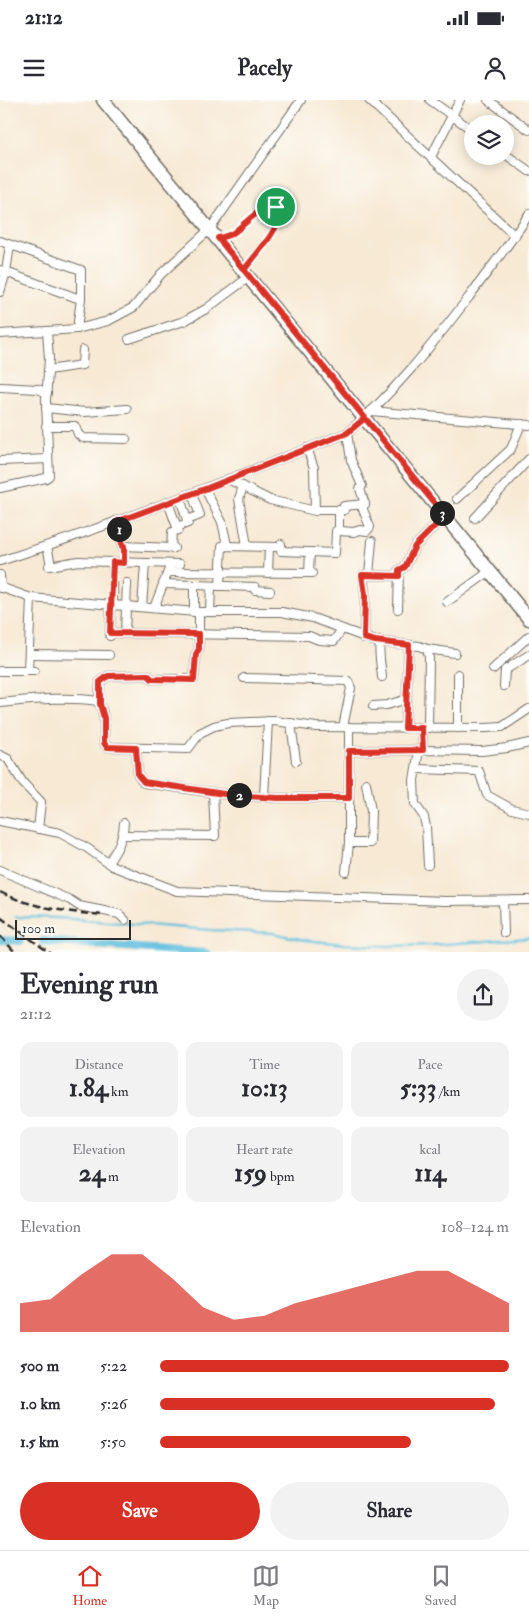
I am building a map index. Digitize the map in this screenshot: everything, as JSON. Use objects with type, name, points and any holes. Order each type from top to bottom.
[{"type":"main road","points":[[103,100],[246,273],[368,414],[445,516],[529,619]]},
{"type":"street","points":[[0,334],[77,329],[108,321],[134,307],[161,274],[214,234],[301,100]]},
{"type":"street","points":[[369,100],[515,236]]},
{"type":"street","points":[[430,100],[464,124]]},
{"type":"street","points":[[431,157],[460,100]]},
{"type":"street","points":[[488,100],[529,130]]},
{"type":"street","points":[[514,160],[529,171]]},
{"type":"street","points":[[0,561],[192,494],[347,433],[368,414],[424,355],[515,236],[529,214]]},
{"type":"street","points":[[0,242],[81,270],[77,329]]},
{"type":"street","points":[[0,292],[10,245]]},
{"type":"street","points":[[3,271],[80,299]]},
{"type":"street","points":[[129,339],[184,321],[206,309],[246,273]]},
{"type":"street","points":[[0,488],[49,476],[46,426],[49,359],[47,331]]},
{"type":"street","points":[[48,370],[82,365],[83,350]]},
{"type":"street","points":[[0,387],[38,389],[47,393]]},
{"type":"street","points":[[46,408],[86,412],[127,409]]},
{"type":"street","points":[[368,414],[526,425],[510,449],[457,499]]},
{"type":"street","points":[[46,426],[75,426],[78,434],[83,438],[126,439]]},
{"type":"street","points":[[339,531],[367,531],[370,527],[362,507],[365,504],[360,489],[362,486],[351,460],[347,433]]},
{"type":"street","points":[[307,448],[314,468],[314,510]]},
{"type":"street","points":[[0,461],[48,459]]},
{"type":"street","points":[[476,518],[528,465]]},
{"type":"street","points":[[228,480],[270,500],[314,510],[344,510],[344,506],[365,504]]},
{"type":"street","points":[[243,486],[240,499],[247,546]]},
{"type":"street","points":[[205,489],[222,522],[227,545]]},
{"type":"street","points":[[187,520],[200,515],[192,494]]},
{"type":"street","points":[[177,527],[188,523],[180,498]]},
{"type":"street","points":[[154,608],[168,567],[172,532],[178,530],[168,502]]},
{"type":"street","points":[[220,586],[222,546],[281,546],[281,551],[336,553],[336,531],[339,531],[339,510]]},
{"type":"street","points":[[398,609],[399,570],[405,567],[415,546],[445,516]]},
{"type":"street","points":[[116,522],[121,534],[122,546],[124,546],[124,563]]},
{"type":"street","points":[[369,575],[372,541]]},
{"type":"street","points":[[47,546],[50,566],[78,561],[113,562],[221,572],[268,574],[311,573],[310,552]]},
{"type":"street","points":[[124,546],[170,548]]},
{"type":"street","points":[[268,574],[269,546]]},
{"type":"street","points":[[113,562],[110,634],[309,636],[319,640],[334,641],[342,629]]},
{"type":"street","points":[[142,607],[145,564]]},
{"type":"street","points":[[168,567],[180,564]]},
{"type":"street","points":[[447,602],[490,571]]},
{"type":"street","points":[[238,586],[239,572]]},
{"type":"street","points":[[0,575],[1,587],[32,598],[196,612],[282,612],[313,618],[364,638],[380,642],[454,653]]},
{"type":"street","points":[[364,638],[365,594],[362,575],[399,576]]},
{"type":"street","points":[[126,633],[127,583]]},
{"type":"street","points":[[163,584],[255,587],[255,590],[270,591]]},
{"type":"street","points":[[194,586],[199,634],[199,649],[196,654],[194,680],[152,679],[148,675],[108,676],[100,682],[100,704],[104,718],[104,743],[107,747],[188,749],[200,734],[214,726],[228,722],[405,728],[502,727],[529,710]]},
{"type":"street","points":[[210,612],[211,586]]},
{"type":"street","points":[[0,671],[31,671],[32,598]]},
{"type":"street","points":[[493,669],[529,636]]},
{"type":"street","points":[[380,642],[378,651],[381,657],[382,676]]},
{"type":"street","points":[[405,728],[409,645]]},
{"type":"street","points":[[427,649],[430,666],[425,728],[414,780],[415,804],[424,817],[426,827],[428,865]]},
{"type":"street","points":[[30,654],[110,655]]},
{"type":"street","points":[[504,686],[505,670],[529,655]]},
{"type":"street","points":[[458,674],[458,728]]},
{"type":"street","points":[[244,678],[348,680],[351,688],[346,726],[349,751],[346,872]]},
{"type":"street","points":[[0,703],[28,700],[83,699],[98,701],[100,704]]},
{"type":"street","points":[[373,706],[388,705],[407,699]]},
{"type":"street","points":[[264,797],[268,722]]},
{"type":"street","points":[[291,723],[296,760]]},
{"type":"street","points":[[349,751],[482,751],[529,743]]},
{"type":"street","points":[[136,748],[138,775],[144,782],[264,797],[349,798]]},
{"type":"street","points":[[0,755],[8,759],[23,782],[41,802],[38,829]]},
{"type":"street","points":[[416,769],[478,771],[487,795],[512,809],[529,813]]},
{"type":"street","points":[[348,843],[370,843],[371,811],[366,783]]},
{"type":"street","points":[[123,836],[215,836],[213,792]]},
{"type":"street","points":[[0,821],[60,833],[87,848],[108,863],[177,891],[370,899],[529,900]]},
{"type":"street","points":[[108,863],[117,850],[123,836],[124,823]]},
{"type":"street","points":[[0,870],[70,900],[78,906],[119,914],[125,920]]},
{"type":"street","points":[[503,901],[504,934]]},
{"type":"lane","points":[[214,234],[230,235],[263,209],[271,206],[281,210],[276,228],[246,273]]},
{"type":"waterway","points":[[16,917],[59,918],[273,933],[305,940],[386,946],[432,945],[529,938]]},
{"type":"waterway","points":[[0,940],[20,941]]},
{"type":"waterway","points":[[43,941],[192,952]]},
{"type":"railway","points":[[0,892],[37,906],[103,915]]},
{"type":"railway","points":[[0,917],[49,952]]},
{"type":"railway","points":[[0,936],[15,952]]},
{"type":"route","points":[[276,207],[271,206],[263,209],[230,235],[218,238],[249,277],[365,418],[347,433],[116,522],[121,534],[122,546],[124,546],[124,563],[113,562],[110,633],[199,634],[199,649],[196,654],[194,680],[152,679],[148,675],[108,676],[100,682],[100,704],[104,718],[104,743],[107,747],[136,748],[138,775],[144,782],[231,795],[277,798],[349,798],[349,751],[423,750],[422,728],[405,728],[409,645],[364,638],[365,594],[362,575],[399,576],[399,570],[405,567],[415,546],[445,516],[365,418],[244,270],[276,228],[281,210],[276,207]]}]
